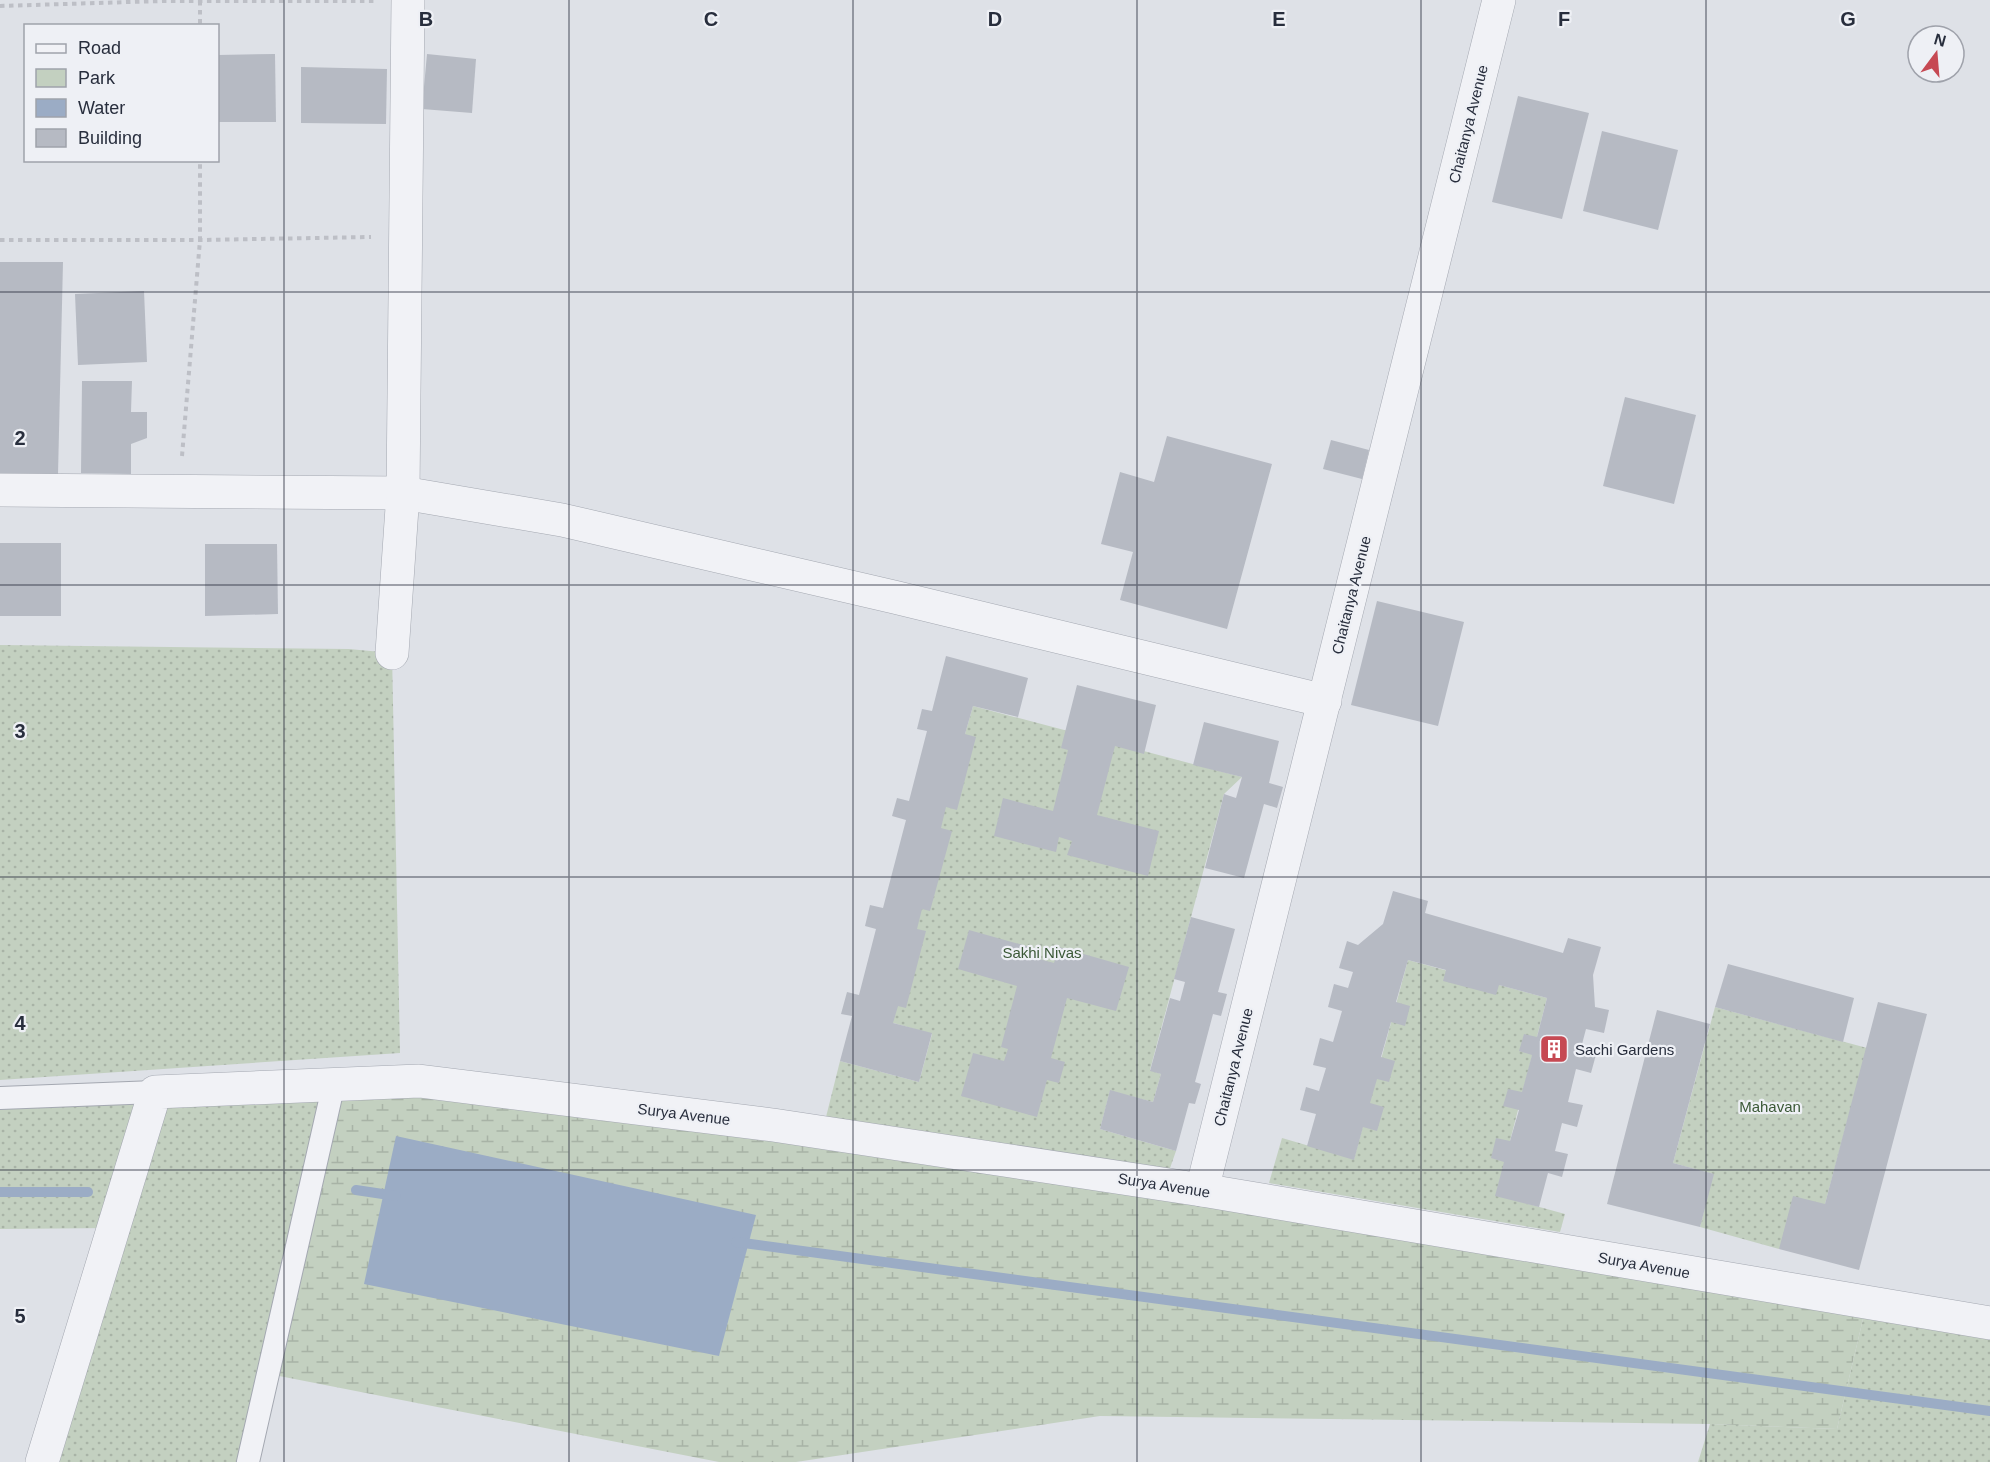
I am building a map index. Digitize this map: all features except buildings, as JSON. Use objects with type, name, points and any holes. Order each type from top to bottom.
[{"type":"street","points":[[392,653],[403,493],[408,0]]},
{"type":"street","name":"Chaitanya Avenue","points":[[1202,1190],[1499,0]]},
{"type":"street","points":[[0,490],[403,493],[573,522],[1325,701]]},
{"type":"street","name":"Surya Avenue","points":[[155,1092],[419,1080],[773,1125],[1202,1190],[1990,1323]]},
{"type":"street","points":[[42,1462],[155,1092]]},
{"type":"lane","points":[[248,1462],[334,1083]]},
{"type":"lane","points":[[0,1098],[155,1092]]},
{"type":"path","points":[[0,6],[162,1],[408,0]]},
{"type":"path","points":[[200,1],[200,24]]},
{"type":"path","points":[[179,492],[200,240],[200,162]]},
{"type":"path","points":[[0,240],[200,240],[406,236]]},
{"type":"green space","points":[[0,645],[349,649],[392,653],[400,1053],[0,1080]]},
{"type":"green space","name":"Sakhi Nivas","points":[[973,706],[1242,777],[1224,794],[1150,1070],[1161,1074],[1153,1102],[1110,1091],[1100,1129],[1176,1151],[1169,1171],[826,1117],[840,1061],[919,1082],[932,1034],[883,1020]]},
{"type":"green space","points":[[1408,960],[1547,998],[1496,1195],[1565,1214],[1560,1232],[1269,1183],[1282,1138],[1354,1159]]},
{"type":"green space","name":"Mahavan","points":[[1715,1007],[1867,1048],[1825,1204],[1779,1249],[1700,1227],[1713,1174],[1673,1163]]},
{"type":"green space","points":[[419,1081],[1867,1302],[1837,1429],[1710,1424],[1100,1416],[796,1462],[719,1462],[269,1374],[335,1083]]},
{"type":"green space","points":[[334,1083],[248,1462],[42,1462],[114,1228],[0,1229],[0,1096]]},
{"type":"green space","points":[[1867,1302],[1990,1322],[1990,1462],[1698,1462],[1710,1424],[1837,1429]]},
{"type":"water","points":[[396,1136],[756,1215],[719,1356],[364,1284]]},
{"type":"waterway","points":[[356,1190],[396,1196]]},
{"type":"waterway","points":[[0,1192],[88,1192]]},
{"type":"waterway","points":[[736,1242],[1990,1411]]},
{"type":"place","name":"Sachi Gardens","points":[[1554,1049]]}]
